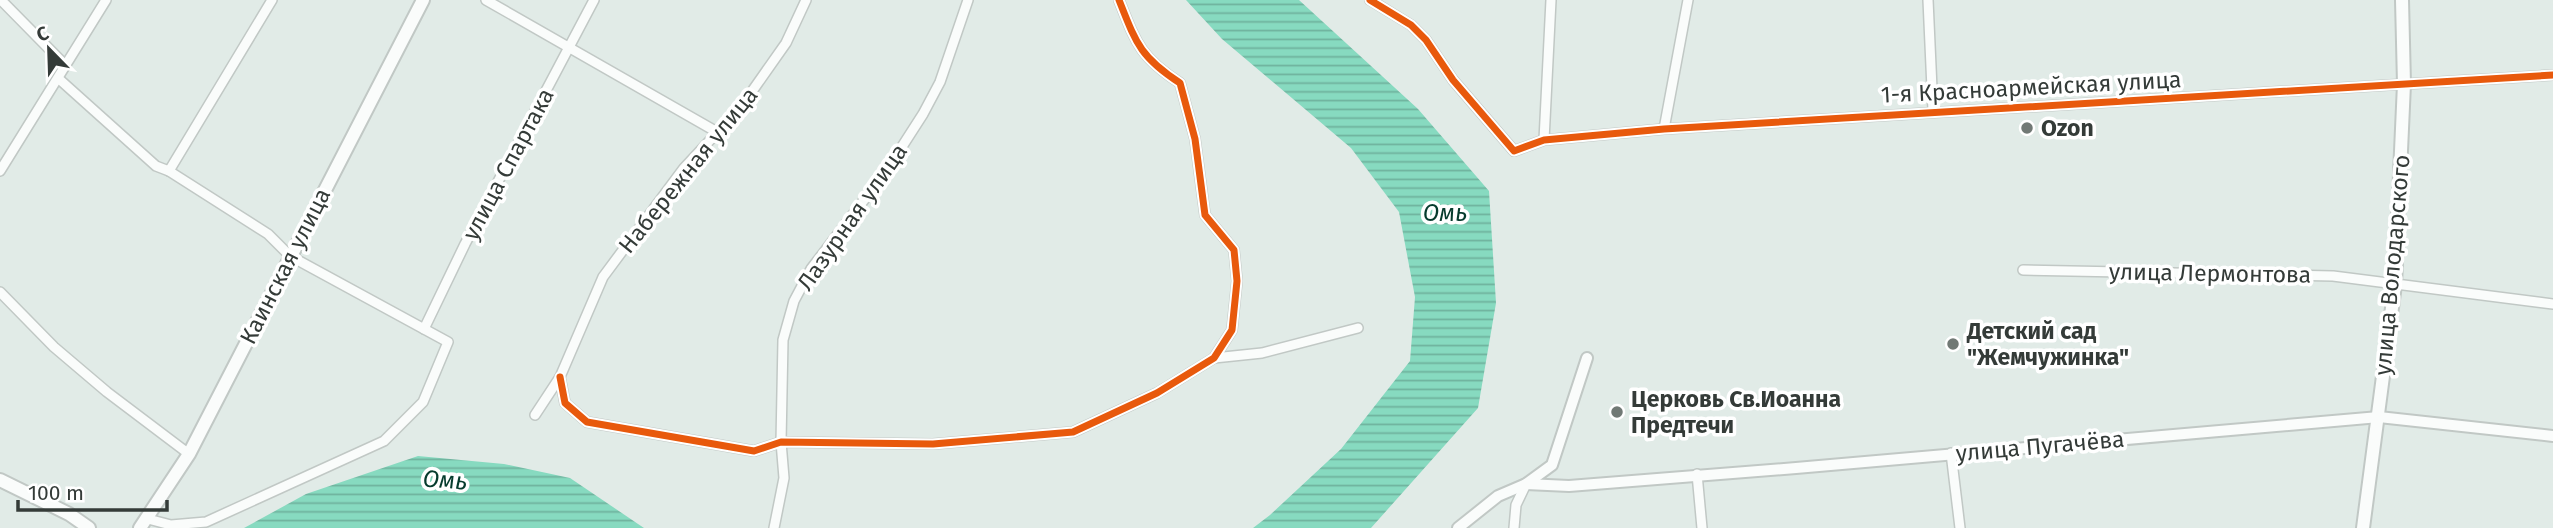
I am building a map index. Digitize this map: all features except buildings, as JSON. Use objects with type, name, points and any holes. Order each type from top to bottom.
[{"type":"main road","name":"Каинская улица","points":[[144,524],[189,454],[423,0]]},
{"type":"main road","name":"улица Володарского","points":[[2363,528],[2395,285],[2404,84],[2402,0]]},
{"type":"main road","points":[[0,480],[69,514],[89,528]]},
{"type":"street","points":[[1,0],[66,66]]},
{"type":"street","points":[[0,171],[106,0]]},
{"type":"street","points":[[169,171],[272,0]]},
{"type":"street","points":[[486,0],[717,132]]},
{"type":"street","name":"улица Спартака","points":[[425,329],[466,244],[594,0]]},
{"type":"street","name":"Набережная улица","points":[[535,415],[560,377],[603,277],[684,168],[741,107],[786,43],[806,0]]},
{"type":"street","name":"Лазурная улица","points":[[774,528],[785,478],[781,442],[783,340],[794,301],[811,269],[887,170],[923,114],[940,82],[968,0]]},
{"type":"street","points":[[560,377],[565,403],[587,422],[754,450],[781,442],[933,443],[1073,432],[1157,393],[1214,358],[1232,330],[1237,281],[1234,250],[1205,215],[1195,139],[1180,83],[1157,68],[1143,54],[1119,0]]},
{"type":"street","name":"1-я Красноармейская улица","points":[[1370,0],[1411,25],[1426,40],[1452,80],[1514,150],[1544,140],[1664,129],[2553,75]]},
{"type":"street","points":[[1544,140],[1551,0]]},
{"type":"street","points":[[1664,129],[1688,0]]},
{"type":"street","points":[[1928,0],[1933,111]]},
{"type":"street","points":[[59,79],[156,166],[169,171],[268,234],[290,256],[448,342],[423,402],[384,441],[206,522],[144,524]]},
{"type":"street","name":"улица Лермонтова","points":[[2023,270],[2333,276],[2553,304]]},
{"type":"street","points":[[0,292],[98,385],[189,454]]},
{"type":"street","points":[[1214,358],[1262,354],[1358,328]]},
{"type":"street","points":[[1458,528],[1498,496],[1526,484],[1552,465],[1587,358]]},
{"type":"street","name":"улица Пугачёва","points":[[1526,484],[1569,486],[2379,417],[2553,436]]},
{"type":"street","points":[[1951,453],[1960,528]]},
{"type":"street","points":[[1697,474],[1702,528]]},
{"type":"street","points":[[1514,528],[1517,505],[1526,484]]},
{"type":"water","name":"Омь","points":[[1186,0],[1299,0],[1418,109],[1489,191],[1496,303],[1478,408],[1371,528],[1253,528],[1341,449],[1410,361],[1415,297],[1399,212],[1351,148],[1222,39]]},
{"type":"water","name":"Омь","points":[[418,456],[504,464],[570,478],[644,528],[244,528],[306,494]]},
{"type":"cycle path","points":[[560,377],[565,403],[587,422],[754,451],[781,442],[933,444],[1073,432],[1157,393],[1214,358],[1232,330],[1237,281],[1234,250],[1205,215],[1195,139],[1180,83],[1156,65],[1141,48],[1119,0]]},
{"type":"cycle path","points":[[1370,0],[1411,25],[1426,40],[1453,80],[1514,151],[1544,140],[1664,129],[2553,75]]},
{"type":"place","name":"Ozon","points":[[2027,128]]},
{"type":"place","name":"Детский сад \"Жемчужинка\"","points":[[1953,344]]},
{"type":"place","name":"Церковь Св.Иоанна Предтечи","points":[[1617,412]]}]
